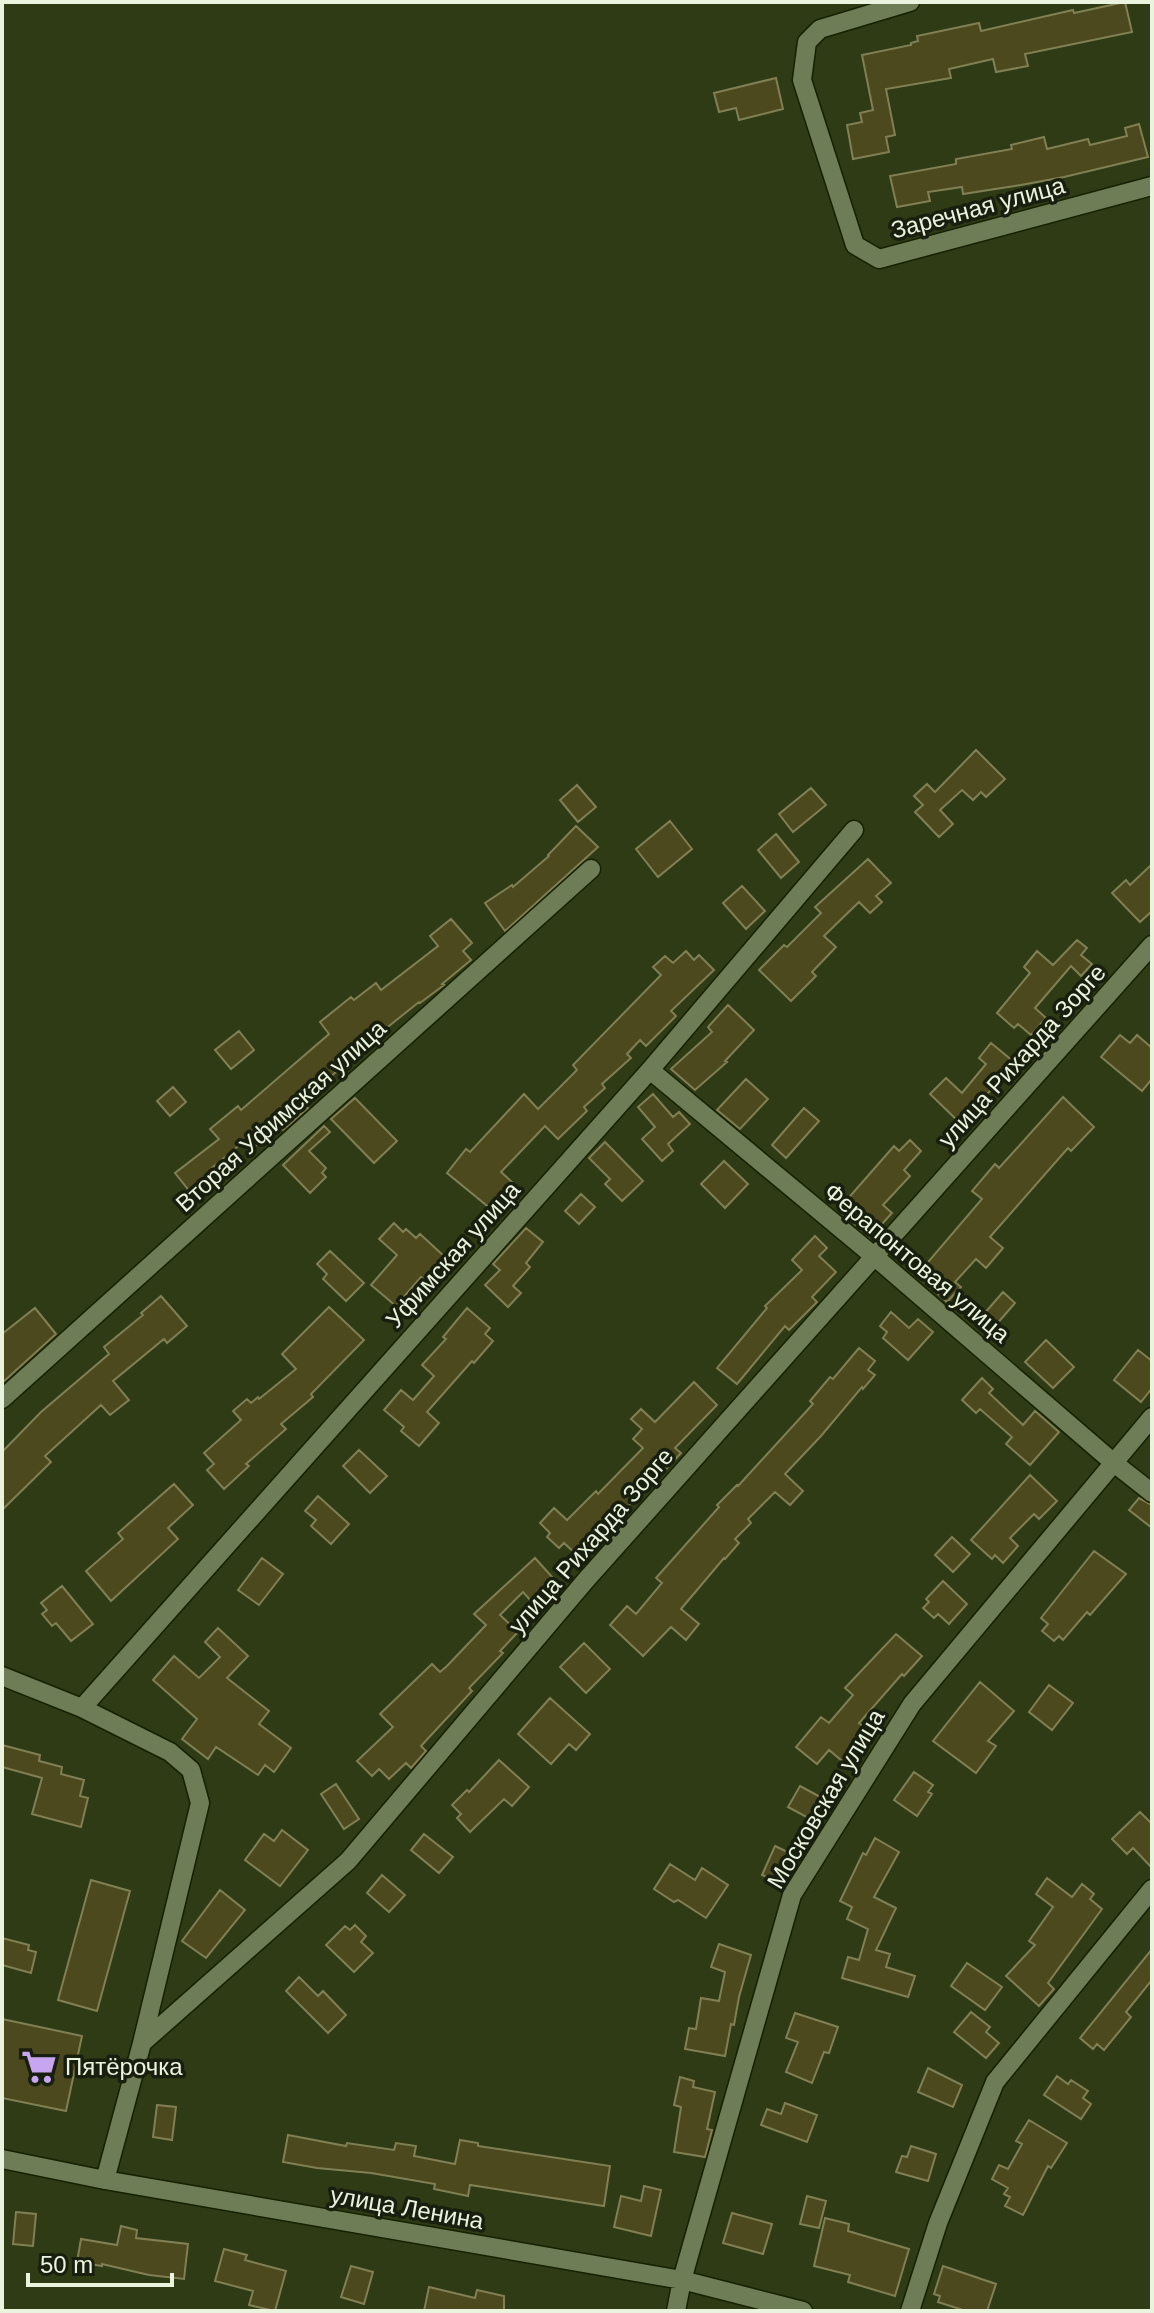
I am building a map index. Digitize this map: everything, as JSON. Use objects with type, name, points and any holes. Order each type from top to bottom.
[{"type":"street","name":"Заречная улица","points":[[910,2],[820,29],[807,42],[802,80],[855,245],[879,259],[1152,186]]},
{"type":"street","name":"Уфимская улица","points":[[82,1708],[650,1070],[854,830]]},
{"type":"street","name":"Вторая Уфимская улица","points":[[2,1399],[591,869]]},
{"type":"street","name":"улица Рихарда Зорге","points":[[142,2043],[348,1861],[586,1580],[1152,945]]},
{"type":"street","name":"Ферапонтовая улица","points":[[650,1070],[1152,1493]]},
{"type":"street","name":"Московская улица","points":[[676,2311],[682,2280],[792,1895],[912,1704],[1152,1417]]},
{"type":"street","points":[[2,1676],[82,1708],[170,1752],[191,1770],[200,1803],[142,2043],[105,2180]]},
{"type":"street","points":[[910,2311],[938,2223],[995,2082],[1152,1889]]},
{"type":"street","name":"улица Ленина","points":[[3,2162],[682,2280],[803,2311]]},
{"type":"building","points":[[1125,2],[1132,32],[1025,54],[1028,66],[996,72],[993,59],[949,69],[951,78],[886,89],[895,135],[886,137],[889,152],[853,159],[847,125],[862,122],[860,113],[873,110],[862,55],[911,45],[918,41],[917,36],[979,23],[981,31],[1073,10],[1074,13]]},
{"type":"building","points":[[776,78],[783,109],[739,120],[736,108],[719,112],[714,93]]},
{"type":"building","points":[[1139,124],[1148,157],[1021,185],[963,194],[962,187],[928,192],[930,201],[897,207],[890,176],[956,164],[956,159],[1012,149],[1011,145],[1044,137],[1047,149],[1088,139],[1090,145],[1127,136],[1125,128]]},
{"type":"building","points":[[976,750],[1005,779],[986,797],[981,792],[973,800],[962,790],[940,810],[953,824],[939,837],[915,812],[923,805],[914,796],[927,784],[935,792]]},
{"type":"building","points":[[577,785],[596,807],[578,822],[560,800]]},
{"type":"building","points":[[811,788],[826,805],[793,832],[779,814]]},
{"type":"building","points":[[670,821],[692,849],[658,877],[636,849]]},
{"type":"building","points":[[576,826],[598,847],[505,931],[485,903],[513,887],[549,856]]},
{"type":"building","points":[[776,834],[799,862],[781,878],[758,850]]},
{"type":"building","points":[[868,859],[891,883],[876,896],[882,902],[870,913],[859,902],[824,936],[836,947],[812,972],[816,976],[791,1001],[759,970],[821,913],[815,907]]},
{"type":"building","points":[[1152,864],[1152,911],[1140,922],[1112,893],[1126,880],[1130,885]]},
{"type":"building","points":[[742,886],[765,911],[746,929],[723,903]]},
{"type":"building","points":[[451,919],[472,943],[463,951],[471,960],[444,985],[379,1034],[302,1102],[308,1108],[283,1130],[279,1126],[249,1151],[242,1143],[212,1168],[220,1179],[195,1198],[175,1173],[219,1139],[210,1129],[238,1106],[241,1110],[329,1034],[320,1022],[351,997],[354,1000],[376,983],[381,990],[438,946],[430,936]]},
{"type":"building","points":[[1077,940],[1087,948],[1081,955],[1092,964],[1081,976],[1071,966],[1035,1008],[1046,1018],[1031,1035],[1018,1024],[1014,1028],[997,1013],[1030,973],[1024,967],[1037,951],[1053,965]]},
{"type":"building","points":[[686,951],[694,960],[699,955],[714,970],[671,1011],[676,1016],[646,1046],[640,1040],[627,1054],[631,1058],[602,1084],[605,1088],[584,1107],[587,1111],[558,1139],[545,1126],[501,1172],[512,1182],[491,1209],[447,1173],[466,1149],[470,1152],[524,1094],[538,1109],[577,1070],[573,1065],[661,975],[653,967],[665,956],[673,963]]},
{"type":"building","points":[[728,1005],[754,1030],[727,1062],[695,1090],[671,1069],[712,1032],[708,1027]]},
{"type":"building","points":[[239,1031],[254,1050],[231,1069],[215,1050]]},
{"type":"building","points":[[1120,1035],[1130,1043],[1137,1035],[1152,1048],[1152,1079],[1142,1091],[1101,1057]]},
{"type":"building","points":[[991,1043],[1014,1062],[959,1122],[930,1094],[946,1078],[962,1093],[986,1064],[979,1058]]},
{"type":"building","points":[[746,1079],[768,1099],[740,1129],[717,1110]]},
{"type":"building","points":[[173,1087],[186,1102],[170,1116],[157,1101]]},
{"type":"building","points":[[653,1094],[673,1117],[679,1112],[690,1124],[668,1144],[673,1151],[662,1161],[642,1139],[655,1127],[638,1107]]},
{"type":"building","points":[[1063,1097],[1094,1127],[1071,1151],[1068,1148],[990,1237],[1003,1248],[986,1268],[976,1259],[955,1282],[961,1287],[947,1302],[917,1275],[982,1199],[972,1191],[995,1164],[999,1168]]},
{"type":"building","points":[[355,1098],[397,1141],[374,1163],[331,1119]]},
{"type":"building","points":[[804,1108],[819,1121],[786,1158],[772,1145]]},
{"type":"building","points":[[324,1126],[330,1132],[309,1151],[326,1168],[322,1173],[326,1177],[310,1193],[283,1165]]},
{"type":"building","points":[[910,1140],[921,1151],[904,1170],[910,1176],[883,1205],[892,1213],[870,1237],[838,1210],[894,1146],[899,1151]]},
{"type":"building","points":[[605,1142],[643,1181],[622,1201],[605,1184],[610,1179],[589,1158]]},
{"type":"building","points":[[724,1161],[748,1184],[725,1208],[701,1184]]},
{"type":"building","points":[[581,1194],[595,1207],[579,1224],[565,1211]]},
{"type":"building","points":[[394,1223],[416,1238],[420,1234],[445,1257],[424,1280],[421,1277],[396,1306],[371,1285],[397,1255],[379,1239]]},
{"type":"building","points":[[526,1228],[543,1242],[526,1263],[530,1267],[513,1286],[521,1293],[508,1307],[485,1285],[500,1270],[493,1264]]},
{"type":"building","points":[[815,1236],[827,1248],[819,1256],[836,1272],[812,1297],[817,1302],[789,1330],[785,1326],[737,1384],[717,1368],[767,1308],[765,1306],[802,1270],[792,1260]]},
{"type":"building","points":[[330,1251],[364,1283],[346,1301],[323,1279],[327,1274],[317,1264]]},
{"type":"building","points":[[1003,1292],[1015,1303],[989,1333],[977,1322]]},
{"type":"building","points":[[161,1296],[187,1326],[167,1343],[164,1339],[113,1381],[129,1400],[110,1415],[101,1405],[45,1456],[51,1462],[2,1510],[2,1452],[41,1412],[109,1354],[104,1347]]},
{"type":"building","points":[[329,1307],[364,1340],[311,1394],[313,1397],[281,1424],[286,1429],[246,1464],[249,1466],[224,1489],[207,1470],[214,1464],[204,1453],[241,1420],[233,1411],[247,1399],[251,1403],[259,1399],[296,1369],[282,1354]]},
{"type":"building","points":[[35,1308],[56,1334],[2,1383],[2,1334]]},
{"type":"building","points":[[467,1308],[490,1328],[485,1334],[493,1341],[427,1412],[439,1423],[419,1446],[401,1431],[404,1427],[384,1410],[401,1390],[413,1400],[434,1376],[422,1365],[446,1339],[443,1337]]},
{"type":"building","points":[[891,1312],[909,1328],[918,1319],[933,1332],[908,1360],[883,1338],[887,1332],[880,1326]]},
{"type":"building","points":[[1046,1340],[1074,1367],[1053,1388],[1025,1362]]},
{"type":"building","points":[[859,1348],[875,1361],[868,1370],[875,1375],[785,1474],[803,1491],[790,1505],[775,1492],[748,1519],[751,1523],[735,1539],[739,1543],[681,1609],[699,1624],[686,1640],[671,1627],[643,1656],[610,1625],[627,1606],[636,1614],[662,1583],[656,1578],[719,1507],[717,1505],[813,1404],[810,1401]]},
{"type":"building","points":[[1138,1350],[1152,1361],[1152,1388],[1141,1402],[1114,1380]]},
{"type":"building","points":[[982,1378],[993,1389],[989,1393],[1023,1425],[1035,1411],[1059,1432],[1030,1465],[1006,1444],[1012,1437],[980,1409],[976,1413],[962,1400]]},
{"type":"building","points":[[694,1382],[717,1405],[675,1448],[681,1453],[635,1494],[638,1496],[579,1557],[564,1543],[559,1548],[547,1537],[550,1533],[540,1523],[554,1508],[567,1520],[596,1491],[598,1494],[643,1448],[633,1439],[642,1429],[631,1419],[641,1409],[655,1422]]},
{"type":"building","points":[[359,1450],[387,1476],[370,1493],[343,1466]]},
{"type":"building","points":[[1030,1475],[1057,1501],[1039,1519],[1034,1514],[1010,1538],[1018,1546],[1003,1563],[995,1555],[992,1559],[971,1540]]},
{"type":"building","points":[[174,1484],[193,1505],[168,1528],[178,1539],[111,1601],[86,1571],[123,1539],[118,1533]]},
{"type":"building","points":[[318,1496],[349,1524],[331,1544],[311,1526],[316,1520],[305,1511]]},
{"type":"building","points":[[1139,1498],[1152,1505],[1152,1528],[1129,1510]]},
{"type":"building","points":[[952,1537],[970,1554],[953,1572],[935,1555]]},
{"type":"building","points":[[1094,1551],[1126,1574],[1090,1615],[1087,1612],[1063,1640],[1059,1636],[1054,1641],[1042,1631],[1048,1624],[1041,1618]]},
{"type":"building","points":[[262,1558],[283,1574],[259,1605],[238,1590]]},
{"type":"building","points":[[535,1558],[554,1579],[550,1584],[559,1593],[549,1605],[538,1594],[531,1601],[523,1592],[500,1615],[518,1632],[500,1651],[503,1653],[469,1688],[472,1691],[421,1746],[426,1751],[411,1768],[406,1763],[389,1779],[379,1769],[372,1776],[357,1761],[393,1727],[380,1714],[432,1664],[440,1672],[447,1666],[486,1625],[474,1614]]},
{"type":"building","points":[[943,1581],[967,1604],[949,1624],[938,1614],[934,1618],[923,1608],[929,1602],[926,1599]]},
{"type":"building","points":[[62,1586],[93,1624],[71,1641],[56,1623],[52,1626],[42,1614],[47,1610],[41,1603]]},
{"type":"building","points":[[218,1628],[248,1656],[227,1678],[269,1711],[259,1724],[291,1748],[274,1772],[265,1765],[258,1775],[216,1747],[208,1759],[182,1739],[197,1719],[153,1680],[174,1656],[199,1678],[220,1657],[205,1642]]},
{"type":"building","points":[[896,1634],[922,1656],[859,1723],[869,1731],[856,1745],[861,1750],[848,1766],[829,1750],[817,1764],[796,1747],[821,1717],[829,1723],[853,1695],[845,1688]]},
{"type":"building","points":[[584,1643],[610,1669],[586,1693],[560,1667]]},
{"type":"building","points":[[980,1682],[1014,1711],[988,1741],[996,1746],[976,1773],[933,1741]]},
{"type":"building","points":[[1049,1685],[1073,1703],[1052,1730],[1029,1712]]},
{"type":"building","points":[[550,1698],[590,1734],[576,1750],[569,1744],[551,1764],[518,1734]]},
{"type":"building","points":[[2,1745],[40,1755],[39,1761],[62,1767],[61,1774],[84,1780],[80,1796],[88,1798],[81,1827],[32,1814],[42,1778],[2,1767]]},
{"type":"building","points":[[499,1760],[529,1787],[512,1806],[504,1799],[470,1832],[457,1818],[461,1814],[452,1805]]},
{"type":"building","points":[[914,1772],[933,1785],[928,1792],[932,1794],[917,1816],[894,1800]]},
{"type":"building","points":[[336,1784],[359,1819],[344,1829],[321,1794]]},
{"type":"building","points":[[800,1786],[824,1799],[812,1820],[788,1807]]},
{"type":"building","points":[[1140,1812],[1152,1824],[1152,1868],[1133,1848],[1127,1854],[1112,1839]]},
{"type":"building","points":[[282,1830],[308,1850],[280,1886],[245,1860],[264,1834],[274,1841]]},
{"type":"building","points":[[424,1834],[453,1857],[439,1873],[411,1850]]},
{"type":"building","points":[[875,1838],[899,1852],[874,1897],[896,1908],[876,1950],[890,1954],[886,1967],[915,1976],[908,1997],[842,1978],[848,1957],[859,1960],[868,1929],[847,1919],[852,1907],[840,1901],[863,1853],[866,1855]]},
{"type":"building","points":[[775,1846],[798,1857],[784,1885],[762,1875]]},
{"type":"building","points":[[670,1864],[695,1880],[702,1868],[728,1885],[706,1918],[654,1889]]},
{"type":"building","points":[[382,1875],[405,1895],[389,1912],[367,1893]]},
{"type":"building","points":[[1047,1878],[1072,1897],[1082,1884],[1094,1894],[1090,1899],[1102,1909],[1048,1983],[1054,1989],[1039,2006],[1006,1976],[1035,1945],[1029,1941],[1053,1907],[1036,1894]]},
{"type":"building","points":[[91,1880],[130,1891],[97,2011],[58,2000]]},
{"type":"building","points":[[220,1890],[245,1910],[206,1958],[182,1941]]},
{"type":"building","points":[[355,1925],[366,1936],[361,1942],[373,1953],[354,1972],[326,1945],[345,1926],[350,1930]]},
{"type":"building","points":[[2,1938],[29,1945],[28,1950],[36,1952],[31,1973],[2,1965]]},
{"type":"building","points":[[719,1944],[751,1955],[725,2056],[685,2049],[689,2028],[696,2029],[701,1998],[719,2001],[725,1972],[711,1967]]},
{"type":"building","points":[[1152,1949],[1152,1980],[1126,2012],[1131,2017],[1104,2050],[1097,2044],[1093,2049],[1080,2038]]},
{"type":"building","points":[[967,1963],[1002,1987],[985,2010],[951,1986]]},
{"type":"building","points":[[299,1977],[318,1996],[323,1991],[346,2015],[328,2033],[286,1991]]},
{"type":"building","points":[[971,2012],[990,2027],[986,2032],[999,2043],[986,2058],[954,2032]]},
{"type":"building","points":[[795,2013],[838,2027],[829,2053],[824,2052],[812,2083],[786,2072],[798,2042],[786,2038]]},
{"type":"building","name":"Пятёрочка","points":[[2,2019],[82,2036],[66,2111],[2,2098]]},
{"type":"building","points":[[928,2068],[962,2085],[953,2107],[918,2092]]},
{"type":"building","points":[[1057,2076],[1068,2084],[1071,2080],[1088,2091],[1083,2098],[1091,2104],[1081,2119],[1044,2095]]},
{"type":"building","points":[[680,2077],[694,2081],[693,2087],[715,2092],[707,2129],[712,2130],[705,2157],[674,2152],[681,2107],[674,2105]]},
{"type":"building","points":[[785,2103],[817,2115],[807,2142],[761,2125],[767,2109],[781,2114]]},
{"type":"building","points":[[157,2105],[176,2107],[172,2140],[153,2137]]},
{"type":"building","points":[[1029,2120],[1067,2143],[1051,2168],[1048,2166],[1023,2215],[1005,2206],[1010,2197],[1004,2194],[1008,2188],[992,2179],[999,2165],[1008,2169],[1022,2144],[1016,2141]]},
{"type":"building","points":[[288,2135],[346,2146],[347,2143],[394,2150],[396,2143],[416,2146],[414,2156],[455,2164],[460,2140],[478,2143],[478,2146],[610,2166],[604,2206],[470,2185],[468,2196],[434,2189],[435,2184],[283,2162]]},
{"type":"building","points":[[911,2146],[936,2154],[928,2181],[896,2172],[902,2156],[907,2157]]},
{"type":"building","points":[[644,2186],[661,2190],[651,2236],[614,2227],[621,2196],[641,2201]]},
{"type":"building","points":[[807,2196],[826,2201],[819,2228],[800,2224]]},
{"type":"building","points":[[16,2212],[36,2214],[33,2246],[13,2244]]},
{"type":"building","points":[[732,2213],[772,2224],[763,2254],[723,2243]]},
{"type":"building","points":[[825,2218],[849,2224],[848,2231],[909,2249],[895,2296],[848,2282],[850,2275],[814,2266]]},
{"type":"building","points":[[121,2226],[137,2230],[136,2238],[188,2244],[184,2279],[77,2262],[81,2239],[117,2245]]},
{"type":"building","points":[[224,2249],[247,2255],[245,2260],[286,2271],[275,2311],[249,2305],[253,2291],[215,2281]]},
{"type":"building","points":[[351,2266],[373,2272],[364,2304],[341,2297]]},
{"type":"building","points":[[943,2266],[996,2284],[987,2311],[966,2311],[938,2302],[940,2296],[934,2294]]},
{"type":"building","points":[[429,2287],[475,2298],[477,2290],[504,2296],[504,2311],[424,2311]]},
{"type":"place","name":"Пятёрочка","points":[[39,2067]]}]
